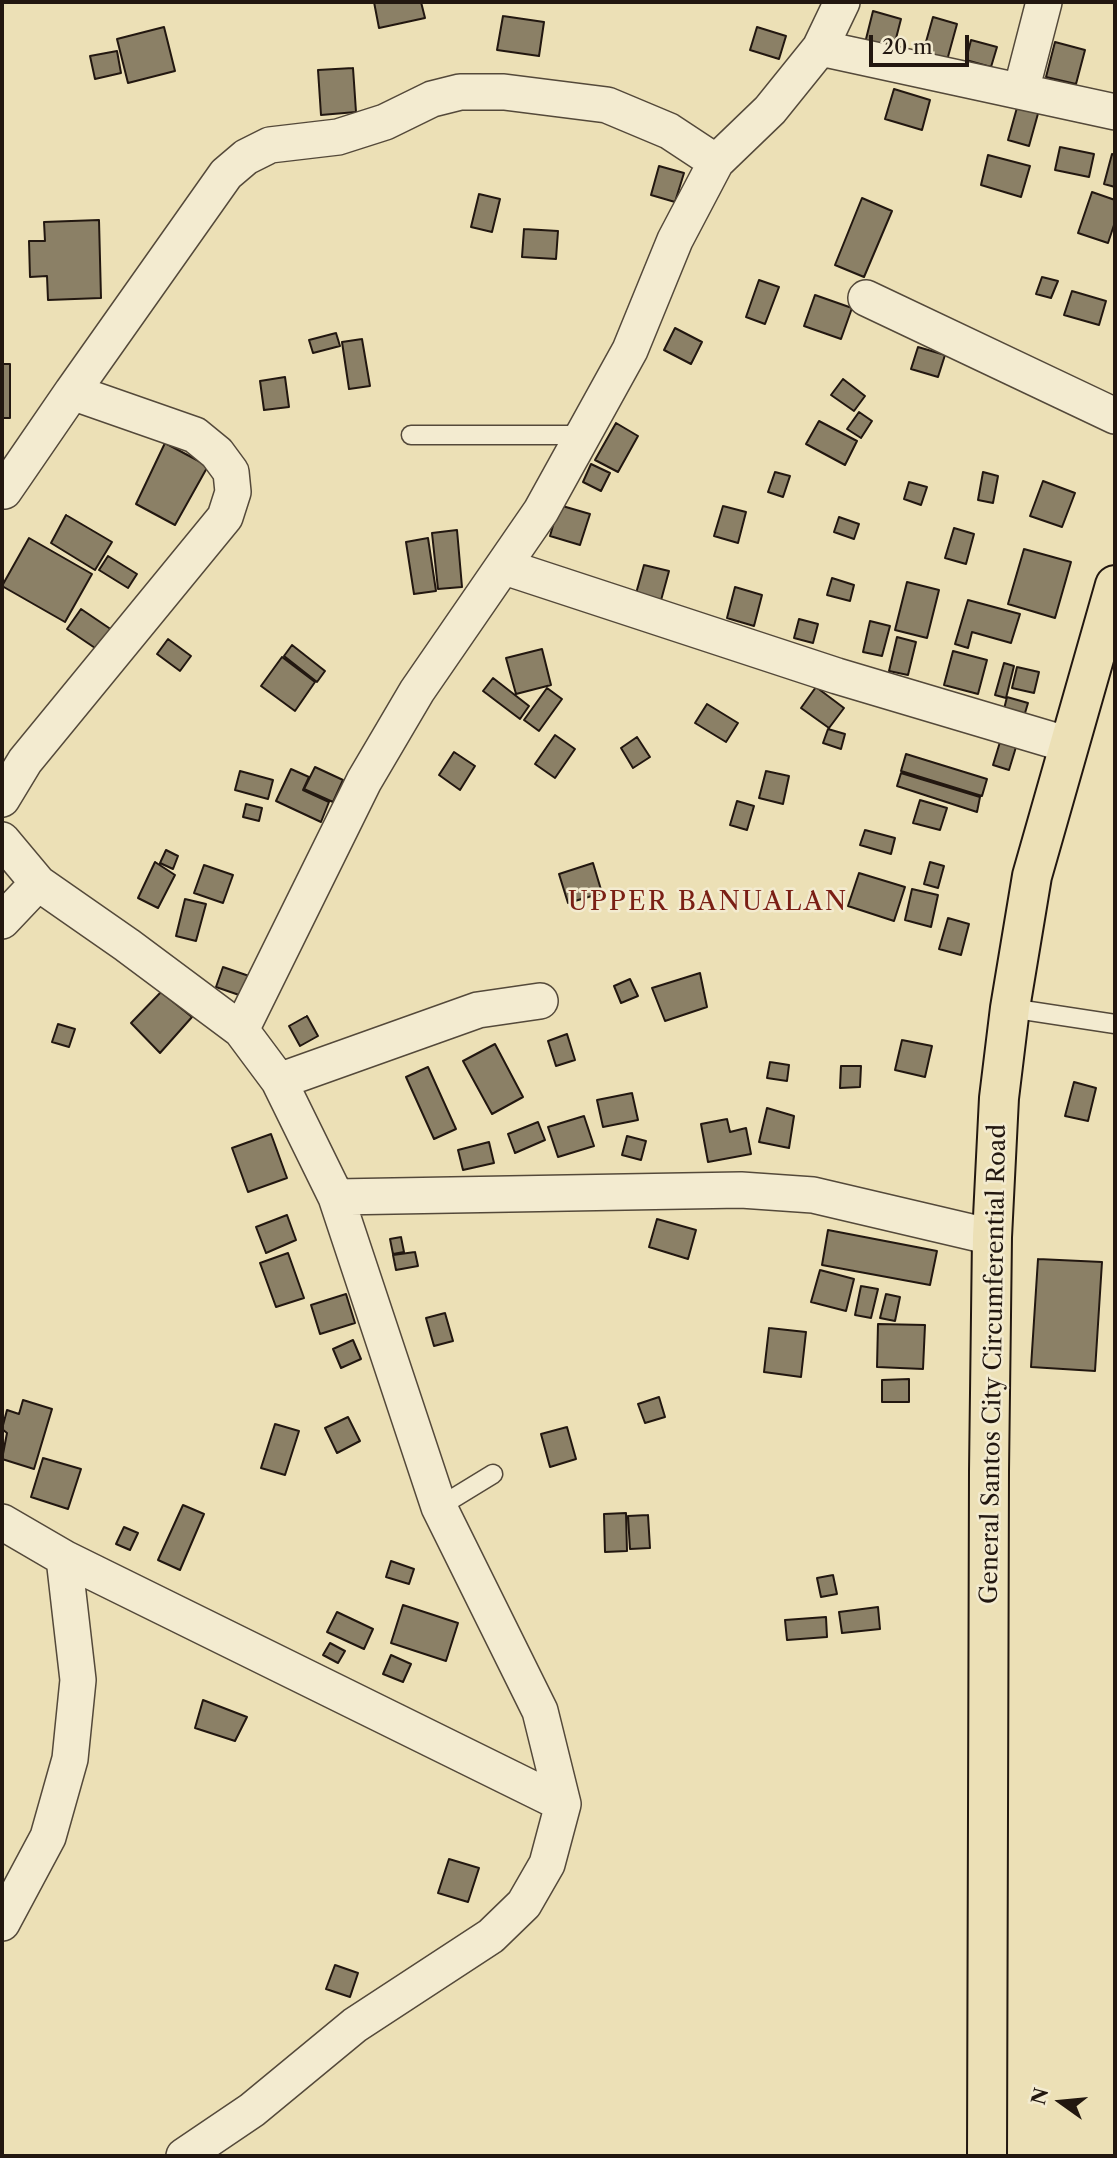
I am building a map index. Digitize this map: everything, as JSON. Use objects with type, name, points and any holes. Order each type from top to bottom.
[{"type":"main road","name":"General Santos City Circumferential Road","points":[[987,2156],[992,1237],[999,1098],[1010,1008],[1032,876],[1115,585]]},
{"type":"street","points":[[241,1030],[363,781],[417,691],[505,567],[541,511],[630,350],[675,240],[716,162],[769,110],[820,48],[842,2]]},
{"type":"street","points":[[1021,91],[1044,2]]},
{"type":"street","points":[[820,48],[1115,112]]},
{"type":"street","points":[[4,491],[226,174],[246,157],[271,145],[338,137],[385,122],[432,99],[451,94],[504,92],[607,105],[669,131],[716,162]]},
{"type":"street","points":[[866,298],[1115,416]]},
{"type":"street","points":[[2,799],[24,761],[225,517],[233,492],[231,472],[216,453],[195,435],[72,391]]},
{"type":"street","points":[[505,567],[824,672],[1069,745]]},
{"type":"street","points":[[2,840],[38,883],[241,1030],[279,1081],[336,1197],[439,1507],[540,1711],[562,1804],[547,1864],[524,1904],[491,1936],[355,2025],[252,2110],[184,2156]]},
{"type":"street","points":[[2,921],[38,883]]},
{"type":"street","points":[[279,1081],[478,1010],[540,1001]]},
{"type":"street","points":[[336,1197],[741,1190],[813,1195],[992,1237]]},
{"type":"street","points":[[2,1522],[64,1558],[562,1804]]},
{"type":"street","points":[[2,1923],[48,1837],[70,1759],[78,1680],[64,1558]]},
{"type":"lane","points":[[411,435],[582,435]]},
{"type":"lane","points":[[1010,1008],[1115,1024]]},
{"type":"lane","points":[[439,1507],[493,1474]]},
{"type":"building","points":[[374,2],[421,2],[425,18],[379,28]]},
{"type":"building","points":[[873,11],[901,19],[893,50],[865,43]]},
{"type":"building","points":[[503,16],[544,22],[539,56],[497,50]]},
{"type":"building","points":[[933,17],[957,24],[946,64],[922,56]]},
{"type":"building","points":[[164,27],[175,71],[128,83],[117,39]]},
{"type":"building","points":[[757,27],[786,36],[779,59],[750,50]]},
{"type":"building","points":[[971,40],[997,47],[991,67],[966,60]]},
{"type":"building","points":[[1055,42],[1085,50],[1076,84],[1046,77]]},
{"type":"building","points":[[117,51],[121,73],[95,79],[90,56]]},
{"type":"building","points":[[353,68],[356,112],[321,115],[318,70]]},
{"type":"building","points":[[894,89],[930,100],[922,130],[885,119]]},
{"type":"building","points":[[1018,104],[1039,110],[1029,146],[1008,140]]},
{"type":"building","points":[[1060,147],[1094,154],[1089,177],[1055,170]]},
{"type":"building","points":[[1112,154],[1115,155],[1115,187],[1104,184]]},
{"type":"building","points":[[988,155],[1030,166],[1021,197],[981,185]]},
{"type":"building","points":[[659,166],[684,173],[675,202],[651,195]]},
{"type":"building","points":[[1092,192],[1115,200],[1115,222],[1108,243],[1078,233]]},
{"type":"building","points":[[479,194],[500,199],[492,232],[471,227]]},
{"type":"building","points":[[862,198],[892,211],[864,277],[835,265]]},
{"type":"building","points":[[99,220],[101,298],[48,300],[47,276],[30,277],[29,241],[45,241],[44,222]]},
{"type":"building","points":[[524,229],[558,231],[556,259],[522,257]]},
{"type":"building","points":[[1042,277],[1058,281],[1051,298],[1036,294]]},
{"type":"building","points":[[759,280],[779,287],[765,324],[746,317]]},
{"type":"building","points":[[1072,291],[1106,301],[1099,325],[1064,315]]},
{"type":"building","points":[[815,295],[852,308],[841,339],[804,326]]},
{"type":"building","points":[[675,328],[702,342],[691,364],[664,350]]},
{"type":"building","points":[[336,333],[340,346],[313,353],[309,340]]},
{"type":"building","points":[[362,339],[370,386],[349,389],[342,342]]},
{"type":"building","points":[[918,347],[945,355],[938,377],[911,369]]},
{"type":"building","points":[[2,364],[10,364],[10,418],[2,418]]},
{"type":"building","points":[[285,377],[289,407],[264,410],[260,381]]},
{"type":"building","points":[[843,379],[865,396],[854,411],[831,395]]},
{"type":"building","points":[[859,412],[872,421],[861,438],[847,429]]},
{"type":"building","points":[[819,421],[857,441],[845,465],[806,444]]},
{"type":"building","points":[[616,423],[638,436],[618,472],[595,460]]},
{"type":"building","points":[[165,443],[208,466],[175,525],[136,504]]},
{"type":"building","points":[[591,464],[610,473],[601,491],[583,482]]},
{"type":"building","points":[[775,472],[790,476],[783,497],[768,492]]},
{"type":"building","points":[[983,472],[998,476],[993,503],[978,500]]},
{"type":"building","points":[[1043,481],[1075,493],[1062,527],[1030,516]]},
{"type":"building","points":[[909,482],[927,487],[921,505],[904,499]]},
{"type":"building","points":[[559,505],[590,514],[580,545],[550,536]]},
{"type":"building","points":[[723,506],[746,512],[738,543],[714,536]]},
{"type":"building","points":[[66,515],[112,542],[95,570],[51,543]]},
{"type":"building","points":[[839,517],[859,524],[854,539],[834,532]]},
{"type":"building","points":[[954,528],[974,534],[966,564],[945,558]]},
{"type":"building","points":[[457,530],[462,587],[438,589],[432,533]]},
{"type":"building","points":[[29,538],[92,574],[65,622],[2,586]]},
{"type":"building","points":[[428,538],[436,591],[414,594],[406,542]]},
{"type":"building","points":[[1024,549],[1071,562],[1055,618],[1008,604]]},
{"type":"building","points":[[108,556],[137,574],[128,588],[99,570]]},
{"type":"building","points":[[644,565],[669,571],[660,604],[635,597]]},
{"type":"building","points":[[832,578],[854,585],[850,601],[827,595]]},
{"type":"building","points":[[907,582],[939,590],[927,638],[895,630]]},
{"type":"building","points":[[735,587],[762,595],[754,626],[727,618]]},
{"type":"building","points":[[968,600],[1020,614],[1011,643],[972,632],[968,648],[955,644]]},
{"type":"building","points":[[81,609],[112,630],[98,650],[67,629]]},
{"type":"building","points":[[799,619],[818,624],[813,643],[794,638]]},
{"type":"building","points":[[870,621],[890,626],[882,656],[863,652]]},
{"type":"building","points":[[897,637],[916,642],[908,675],[889,671]]},
{"type":"building","points":[[168,639],[191,656],[180,671],[157,654]]},
{"type":"building","points":[[292,645],[325,671],[317,682],[284,656]]},
{"type":"building","points":[[542,649],[551,685],[516,694],[506,658]]},
{"type":"building","points":[[953,651],[987,660],[978,694],[944,685]]},
{"type":"building","points":[[282,657],[315,682],[295,711],[261,686]]},
{"type":"building","points":[[1004,663],[1014,666],[1006,698],[995,695]]},
{"type":"building","points":[[1017,667],[1039,672],[1034,693],[1012,688]]},
{"type":"building","points":[[493,678],[529,706],[520,719],[483,691]]},
{"type":"building","points":[[816,687],[844,708],[829,728],[801,708]]},
{"type":"building","points":[[547,688],[562,699],[539,731],[524,720]]},
{"type":"building","points":[[1007,697],[1028,703],[1022,723],[1002,717]]},
{"type":"building","points":[[707,704],[738,723],[726,742],[695,723]]},
{"type":"building","points":[[828,729],[845,734],[841,749],[823,743]]},
{"type":"building","points":[[555,735],[575,749],[555,778],[535,764]]},
{"type":"building","points":[[637,737],[650,757],[633,768],[621,748]]},
{"type":"building","points":[[1000,742],[1016,747],[1009,770],[993,765]]},
{"type":"building","points":[[454,752],[475,766],[460,790],[439,775]]},
{"type":"building","points":[[906,754],[987,779],[982,796],[901,771]]},
{"type":"building","points":[[315,767],[343,780],[333,802],[304,789]]},
{"type":"building","points":[[291,769],[309,777],[303,790],[329,802],[321,822],[276,801]]},
{"type":"building","points":[[240,771],[273,780],[268,799],[235,790]]},
{"type":"building","points":[[766,771],[789,776],[783,804],[759,798]]},
{"type":"building","points":[[901,773],[980,797],[977,812],[897,786]]},
{"type":"building","points":[[920,800],[947,808],[940,830],[913,823]]},
{"type":"building","points":[[737,801],[754,806],[747,830],[730,825]]},
{"type":"building","points":[[246,804],[262,808],[259,821],[243,817]]},
{"type":"building","points":[[865,830],[895,838],[891,854],[860,845]]},
{"type":"building","points":[[166,850],[178,856],[173,869],[160,863]]},
{"type":"building","points":[[155,862],[175,875],[158,908],[138,898]]},
{"type":"building","points":[[930,862],[944,866],[938,888],[924,884]]},
{"type":"building","points":[[593,863],[602,893],[568,903],[559,874]]},
{"type":"building","points":[[204,865],[233,875],[223,903],[194,893]]},
{"type":"building","points":[[859,873],[905,887],[894,921],[848,906]]},
{"type":"building","points":[[912,889],[938,895],[931,927],[905,920]]},
{"type":"building","points":[[185,899],[206,904],[196,941],[176,936]]},
{"type":"building","points":[[948,918],[969,924],[961,955],[939,949]]},
{"type":"building","points":[[223,967],[249,976],[242,996],[216,987]]},
{"type":"building","points":[[700,973],[707,1007],[665,1021],[652,988]]},
{"type":"building","points":[[630,979],[638,996],[621,1003],[614,986]]},
{"type":"building","points":[[161,992],[192,1017],[160,1053],[131,1023]]},
{"type":"building","points":[[307,1016],[318,1036],[300,1046],[289,1026]]},
{"type":"building","points":[[58,1024],[75,1029],[69,1047],[52,1042]]},
{"type":"building","points":[[567,1034],[575,1060],[556,1066],[548,1041]]},
{"type":"building","points":[[902,1040],[932,1046],[925,1077],[895,1070]]},
{"type":"building","points":[[495,1044],[523,1097],[492,1114],[463,1061]]},
{"type":"building","points":[[770,1062],[789,1065],[787,1081],[767,1078]]},
{"type":"building","points":[[841,1066],[861,1066],[860,1087],[840,1088]]},
{"type":"building","points":[[428,1067],[456,1129],[434,1139],[406,1077]]},
{"type":"building","points":[[1074,1082],[1096,1088],[1088,1121],[1065,1116]]},
{"type":"building","points":[[632,1093],[638,1120],[603,1127],[597,1100]]},
{"type":"building","points":[[767,1108],[794,1116],[789,1148],[759,1142]]},
{"type":"building","points":[[584,1116],[594,1146],[558,1157],[548,1127]]},
{"type":"building","points":[[727,1119],[730,1132],[746,1128],[751,1154],[708,1162],[701,1124]]},
{"type":"building","points":[[538,1122],[545,1140],[515,1153],[508,1134]]},
{"type":"building","points":[[271,1134],[287,1178],[248,1192],[232,1148]]},
{"type":"building","points":[[627,1136],[646,1141],[641,1160],[622,1155]]},
{"type":"building","points":[[489,1142],[494,1163],[463,1170],[458,1150]]},
{"type":"building","points":[[287,1215],[296,1240],[266,1253],[256,1227]]},
{"type":"building","points":[[657,1219],[696,1230],[688,1259],[649,1247]]},
{"type":"building","points":[[828,1230],[937,1251],[930,1285],[822,1265]]},
{"type":"building","points":[[401,1237],[404,1252],[393,1254],[390,1239]]},
{"type":"building","points":[[415,1252],[418,1266],[396,1270],[393,1255]]},
{"type":"building","points":[[288,1253],[304,1298],[276,1307],[260,1263]]},
{"type":"building","points":[[1038,1259],[1102,1262],[1095,1371],[1031,1367]]},
{"type":"building","points":[[820,1270],[854,1279],[846,1311],[811,1302]]},
{"type":"building","points":[[861,1286],[878,1289],[871,1318],[855,1315]]},
{"type":"building","points":[[346,1294],[355,1323],[320,1334],[311,1305]]},
{"type":"building","points":[[886,1294],[900,1297],[895,1321],[880,1318]]},
{"type":"building","points":[[445,1313],[453,1341],[434,1346],[426,1318]]},
{"type":"building","points":[[878,1324],[925,1325],[923,1369],[877,1367]]},
{"type":"building","points":[[769,1328],[806,1332],[801,1377],[764,1372]]},
{"type":"building","points":[[353,1340],[361,1359],[341,1368],[333,1349]]},
{"type":"building","points":[[909,1379],[909,1402],[882,1402],[882,1380]]},
{"type":"building","points":[[659,1397],[665,1417],[645,1423],[638,1404]]},
{"type":"building","points":[[23,1400],[52,1409],[34,1469],[2,1459],[7,1433],[2,1429],[7,1410],[19,1414]]},
{"type":"building","points":[[348,1417],[360,1441],[337,1453],[325,1428]]},
{"type":"building","points":[[275,1424],[299,1431],[285,1475],[261,1468]]},
{"type":"building","points":[[567,1427],[576,1459],[550,1467],[541,1434]]},
{"type":"building","points":[[43,1458],[81,1469],[68,1509],[31,1497]]},
{"type":"building","points":[[183,1505],[204,1514],[180,1570],[158,1560]]},
{"type":"building","points":[[626,1513],[627,1551],[605,1552],[604,1514]]},
{"type":"building","points":[[648,1515],[650,1548],[630,1549],[628,1516]]},
{"type":"building","points":[[124,1527],[138,1533],[130,1550],[116,1544]]},
{"type":"building","points":[[391,1561],[414,1569],[409,1584],[386,1577]]},
{"type":"building","points":[[833,1575],[837,1594],[821,1597],[817,1578]]},
{"type":"building","points":[[403,1605],[458,1623],[446,1661],[391,1643]]},
{"type":"building","points":[[878,1607],[880,1629],[842,1633],[839,1612]]},
{"type":"building","points":[[337,1612],[373,1629],[364,1649],[327,1632]]},
{"type":"building","points":[[826,1617],[827,1637],[787,1640],[785,1620]]},
{"type":"building","points":[[330,1643],[345,1651],[338,1663],[323,1655]]},
{"type":"building","points":[[391,1655],[411,1664],[403,1682],[383,1674]]},
{"type":"building","points":[[203,1700],[247,1717],[235,1741],[195,1728]]},
{"type":"building","points":[[449,1859],[479,1868],[468,1902],[438,1893]]},
{"type":"building","points":[[335,1965],[358,1973],[350,1997],[326,1989]]},
{"type":"district","name":"UPPER BANUALAN","points":[[708,902]]}]
